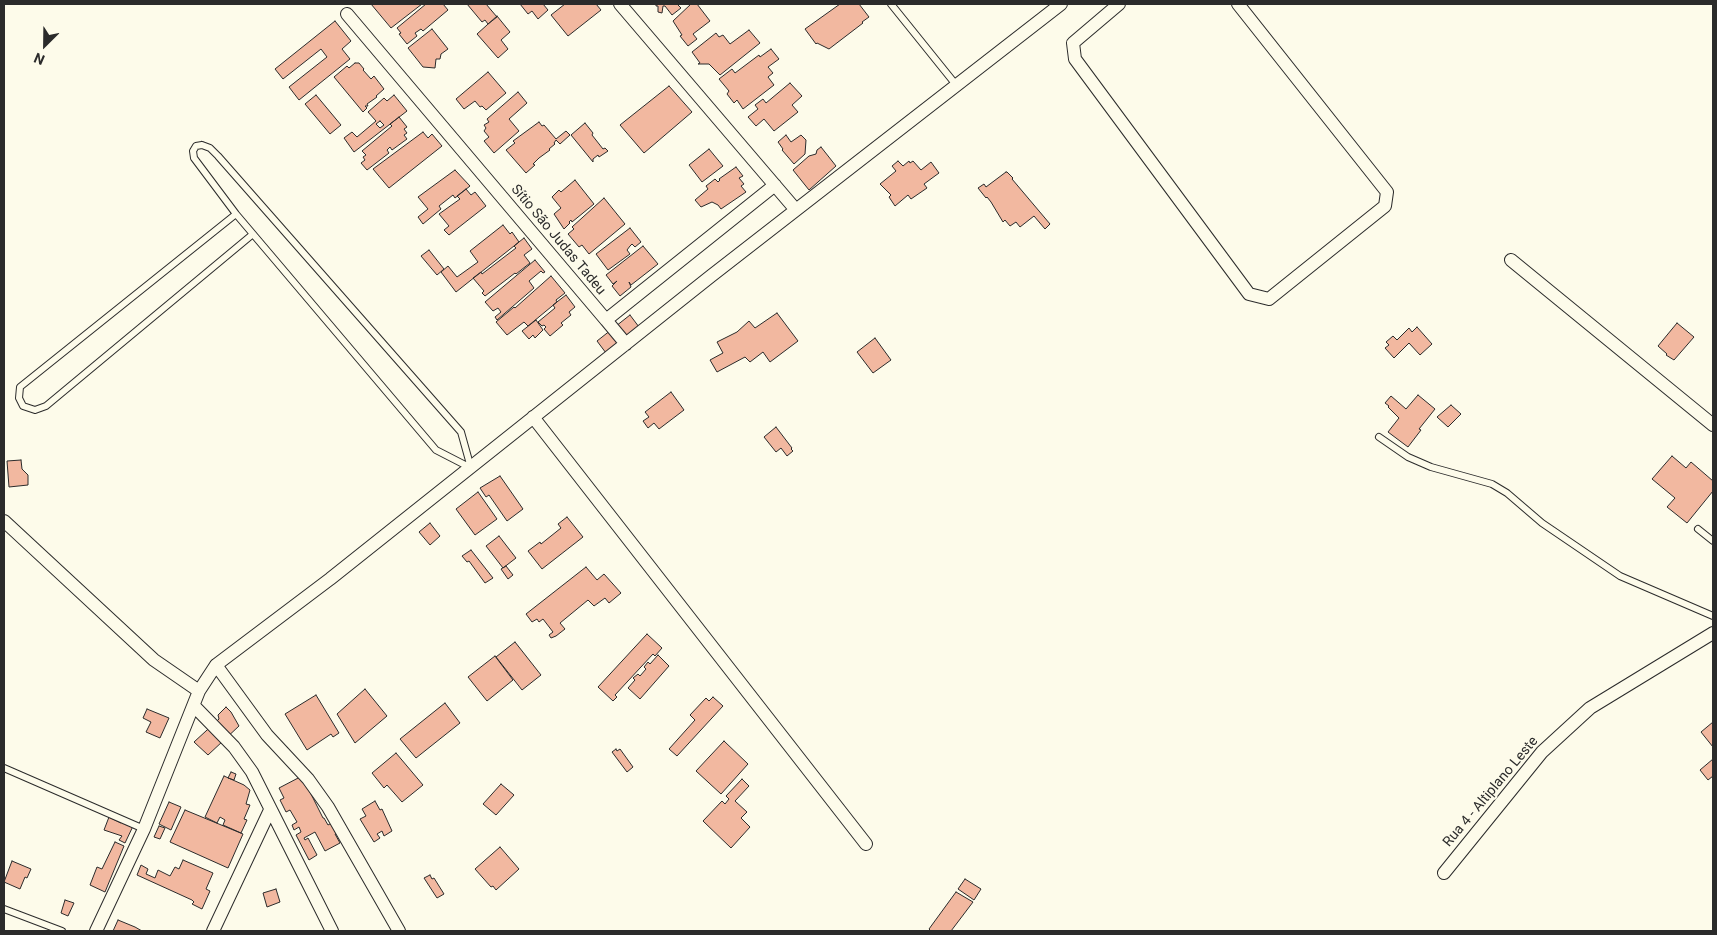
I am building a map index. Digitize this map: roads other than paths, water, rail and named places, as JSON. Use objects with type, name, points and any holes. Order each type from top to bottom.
[{"type":"street","points":[[620,4],[796,210]]},
{"type":"street","points":[[96,931],[144,829],[199,691],[216,666],[1061,4]]},
{"type":"street","points":[[1119,4],[1074,43],[1075,59],[1249,294],[1269,300],[1385,206],[1388,192],[1238,4]]},
{"type":"street","name":"Sítio São Judas Tadeu","points":[[347,14],[626,344]]},
{"type":"street","points":[[606,320],[774,185]]},
{"type":"street","points":[[1511,260],[1713,425]]},
{"type":"street","points":[[533,417],[866,844]]},
{"type":"street","points":[[4,521],[154,660],[199,691]]},
{"type":"street","name":"Rua 4 - Altiplano Leste","points":[[1444,872],[1542,752],[1590,708],[1713,633]]},
{"type":"street","points":[[216,666],[267,735],[308,779],[328,807],[399,931]]},
{"type":"street","points":[[194,706],[244,758],[332,931]]},
{"type":"street","points":[[213,931],[270,810]]},
{"type":"lane","points":[[891,4],[957,86]]},
{"type":"lane","points":[[202,145],[210,148],[218,156],[461,432],[471,468],[436,450],[236,214],[194,158],[193,152],[196,146],[202,145]]},
{"type":"lane","points":[[236,214],[20,387],[18,398],[23,406],[35,410],[46,406],[253,234]]},
{"type":"lane","points":[[1379,437],[1408,458],[1431,467],[1492,484],[1507,493],[1542,523],[1620,576],[1713,616]]},
{"type":"lane","points":[[1698,528],[1713,541]]},
{"type":"lane","points":[[4,768],[144,829]]},
{"type":"lane","points":[[4,909],[62,931]]}]
